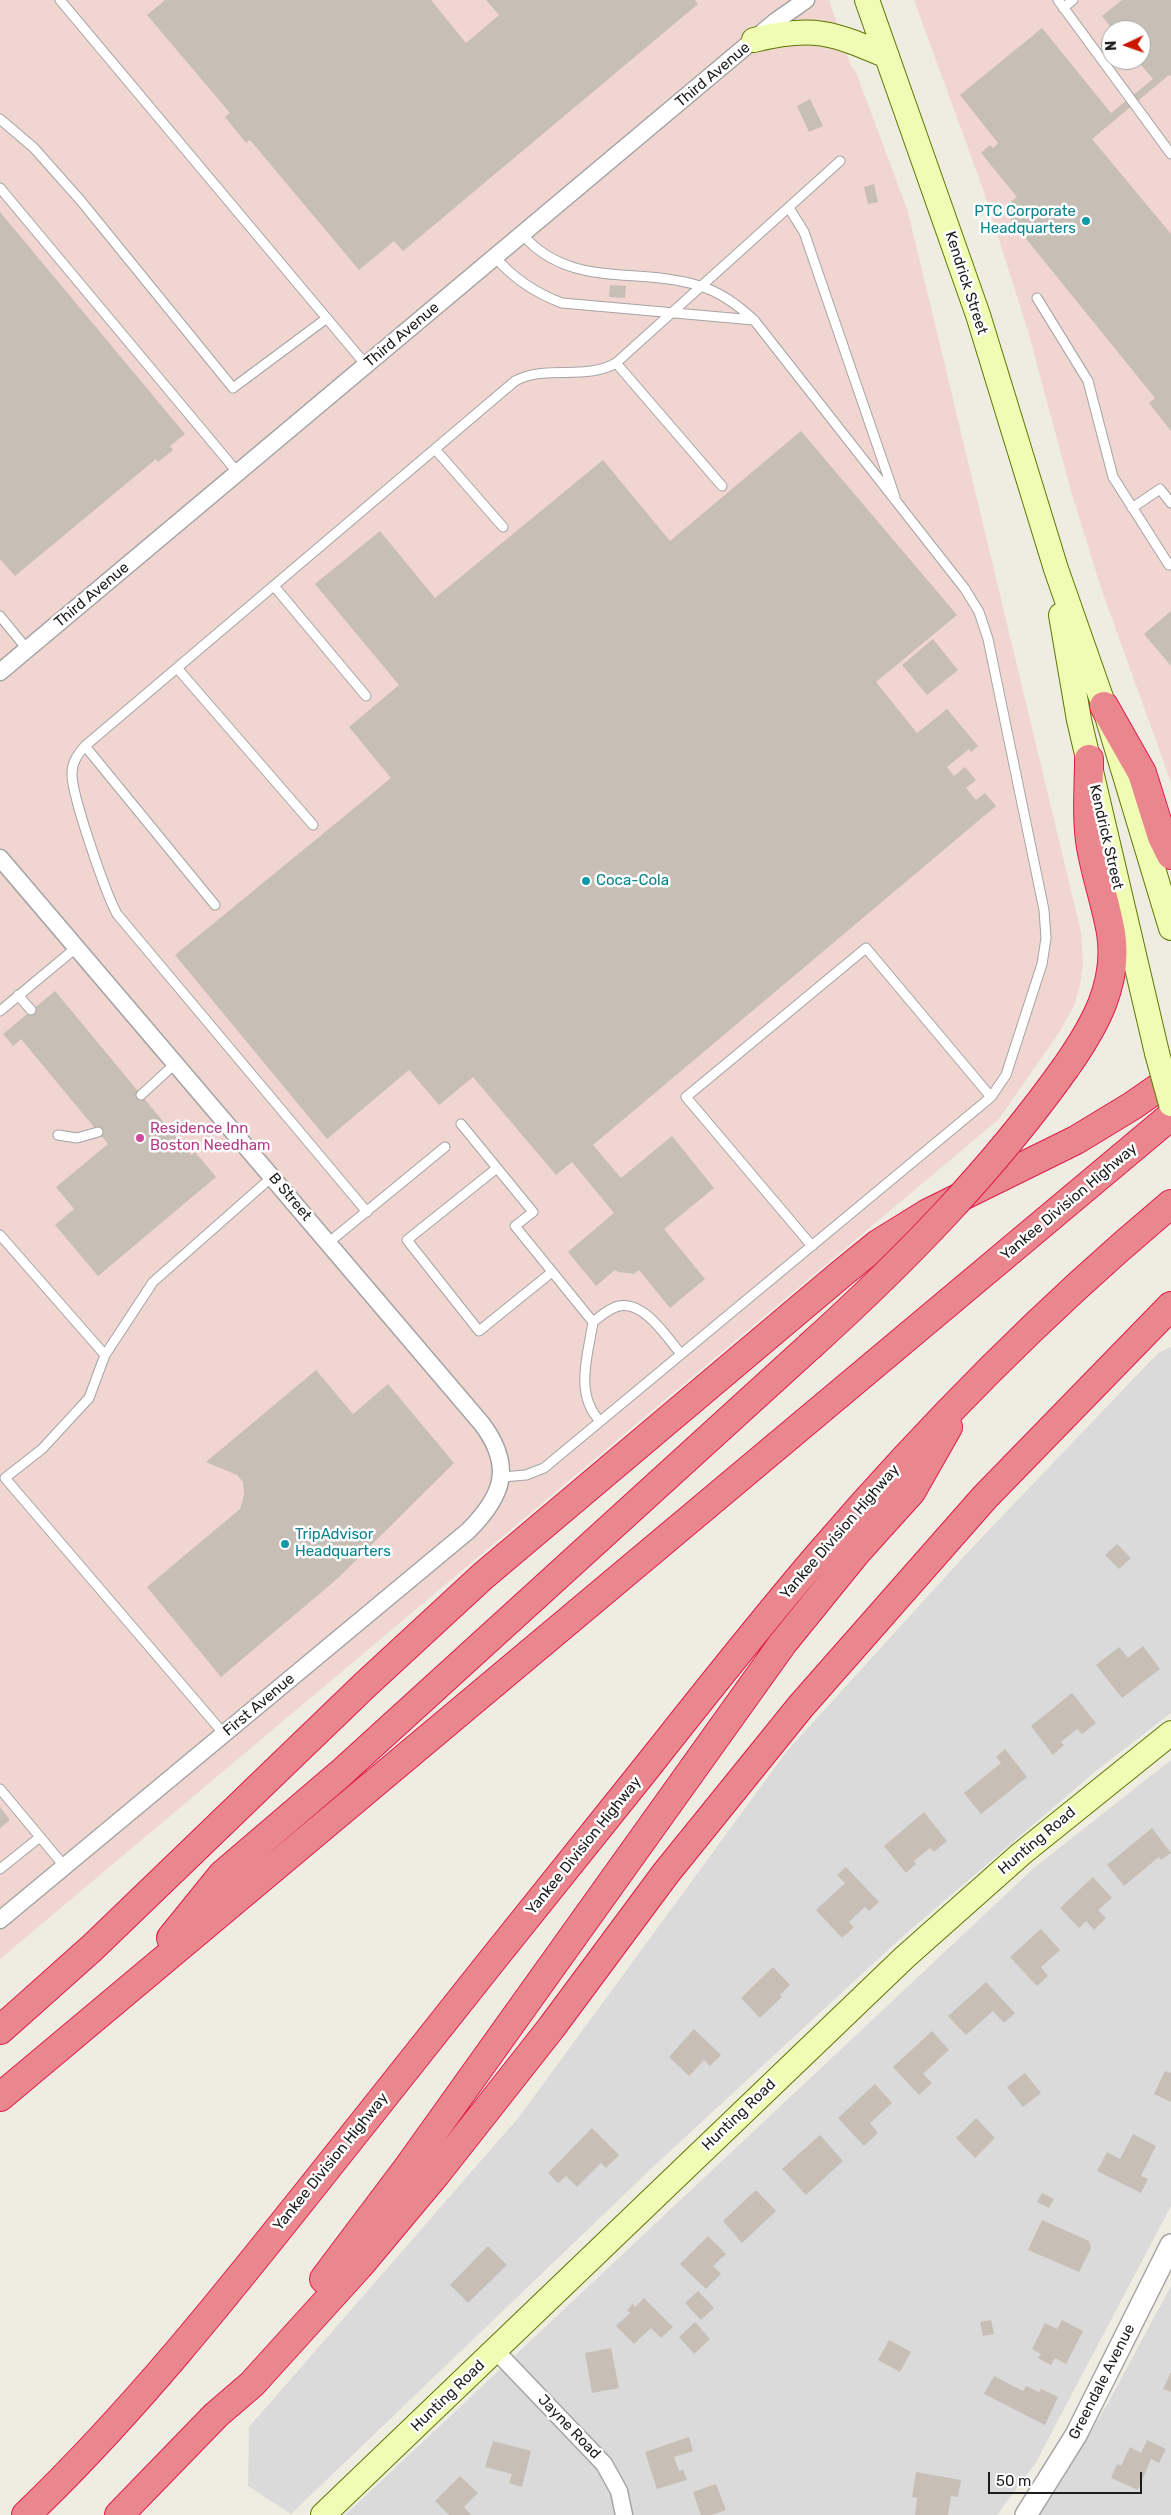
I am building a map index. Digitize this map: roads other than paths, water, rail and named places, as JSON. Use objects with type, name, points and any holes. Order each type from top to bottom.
[{"type":"highway","points":[[1104,706],[1142,773],[1162,837],[1171,855]]},
{"type":"highway","points":[[133,1986],[222,1875],[340,1774],[809,1347],[893,1268],[956,1204],[1017,1132],[1066,1067],[1099,1015],[1106,994],[1112,957],[1108,920],[1090,845],[1089,759]]},
{"type":"highway","points":[[0,2030],[98,1941],[365,1685],[483,1576],[878,1244],[928,1213],[1076,1140],[1132,1106],[1171,1079]]},
{"type":"highway","name":"Yankee Division Highway","points":[[0,2097],[1171,1116]]},
{"type":"highway","name":"Yankee Division Highway","points":[[26,2515],[110,2432],[183,2348],[791,1587],[877,1489],[966,1394],[1073,1290],[1171,1204]]},
{"type":"highway","points":[[119,2515],[216,2415],[252,2384],[353,2273],[436,2174],[545,2036],[695,1836],[801,1706],[985,1497],[1171,1306]]},
{"type":"highway","points":[[216,2415],[380,2206],[783,1643],[850,1560],[911,1492],[966,1394]]},
{"type":"main road","name":"Kendrick Street","points":[[867,0],[975,306],[1056,568],[1104,706],[1171,928]]},
{"type":"main road","points":[[754,40],[792,31],[816,31],[843,37],[887,56]]},
{"type":"main road","name":"Kendrick Street","points":[[1056,568],[1068,662],[1157,1053],[1171,1104]]},
{"type":"main road","name":"Hunting Road","points":[[323,2515],[905,1957],[1021,1854],[1171,1733]]},
{"type":"street","name":"Third Avenue","points":[[0,672],[754,40],[806,0]]},
{"type":"street","name":"B Street","points":[[0,858],[486,1429],[499,1455],[502,1477]]},
{"type":"street","name":"First Avenue","points":[[0,1920],[468,1531],[493,1502],[498,1494],[502,1477]]},
{"type":"street","name":"Greendale Avenue","points":[[1026,2515],[1076,2435],[1171,2245]]},
{"type":"street","name":"Jayne Road","points":[[496,2350],[604,2464],[619,2491],[624,2515]]},
{"type":"lane","points":[[1053,0],[1060,4],[1171,154]]},
{"type":"lane","points":[[1060,4],[1073,0]]},
{"type":"lane","points":[[63,1],[366,365]]},
{"type":"lane","points":[[0,119],[34,148],[81,201],[234,388],[327,318]]},
{"type":"lane","points":[[367,1212],[117,914],[109,896],[74,791],[72,772],[74,762],[85,746],[435,449],[522,378],[538,374],[592,372],[616,363],[840,161]]},
{"type":"lane","points":[[0,188],[238,473]]},
{"type":"lane","points":[[789,208],[804,232],[898,504]]},
{"type":"lane","points":[[502,1477],[526,1476],[539,1470],[991,1096],[1006,1075],[1042,964],[1046,938],[1044,910],[984,625],[973,600],[965,589],[754,320],[730,302],[701,286],[668,279],[572,268],[540,252],[522,234]]},
{"type":"lane","points":[[495,257],[518,281],[548,298],[562,303],[754,320]]},
{"type":"lane","points":[[1037,298],[1088,381],[1113,477],[1169,565],[1171,563]]},
{"type":"lane","points":[[616,363],[722,486]]},
{"type":"lane","points":[[435,449],[502,527]]},
{"type":"lane","points":[[1132,508],[1160,489],[1171,503]]},
{"type":"lane","points":[[274,586],[366,696]]},
{"type":"lane","points":[[0,616],[27,649]]},
{"type":"lane","points":[[178,668],[313,826]]},
{"type":"lane","points":[[85,746],[215,906]]},
{"type":"lane","points":[[0,1011],[77,947]]},
{"type":"lane","points":[[812,1246],[686,1097],[866,948],[991,1096]]},
{"type":"lane","points":[[18,996],[31,1010]]},
{"type":"lane","points":[[141,1095],[176,1063]]},
{"type":"lane","points":[[461,1124],[533,1212],[515,1226],[593,1322]]},
{"type":"lane","points":[[58,1135],[76,1138],[98,1132]]},
{"type":"lane","points":[[328,1243],[446,1147]]},
{"type":"lane","points":[[497,1168],[407,1240],[480,1331],[552,1272]]},
{"type":"lane","points":[[224,1734],[3,1477],[42,1449],[89,1398],[105,1355],[153,1282],[272,1176]]},
{"type":"lane","points":[[0,1235],[105,1355]]},
{"type":"lane","points":[[600,1421],[590,1408],[585,1390],[585,1370],[593,1322],[611,1308],[619,1306],[632,1307],[646,1315],[681,1354]]},
{"type":"lane","points":[[0,1789],[65,1867]]},
{"type":"lane","points":[[0,1869],[40,1837]]},
{"type":"place","name":"PTC Corporate Headquarters","points":[[1086,221]]},
{"type":"place","name":"Coca-Cola","points":[[586,881]]},
{"type":"place","name":"Residence Inn Boston Needham","points":[[140,1138]]},
{"type":"place","name":"TripAdvisor Headquarters","points":[[285,1544]]}]
